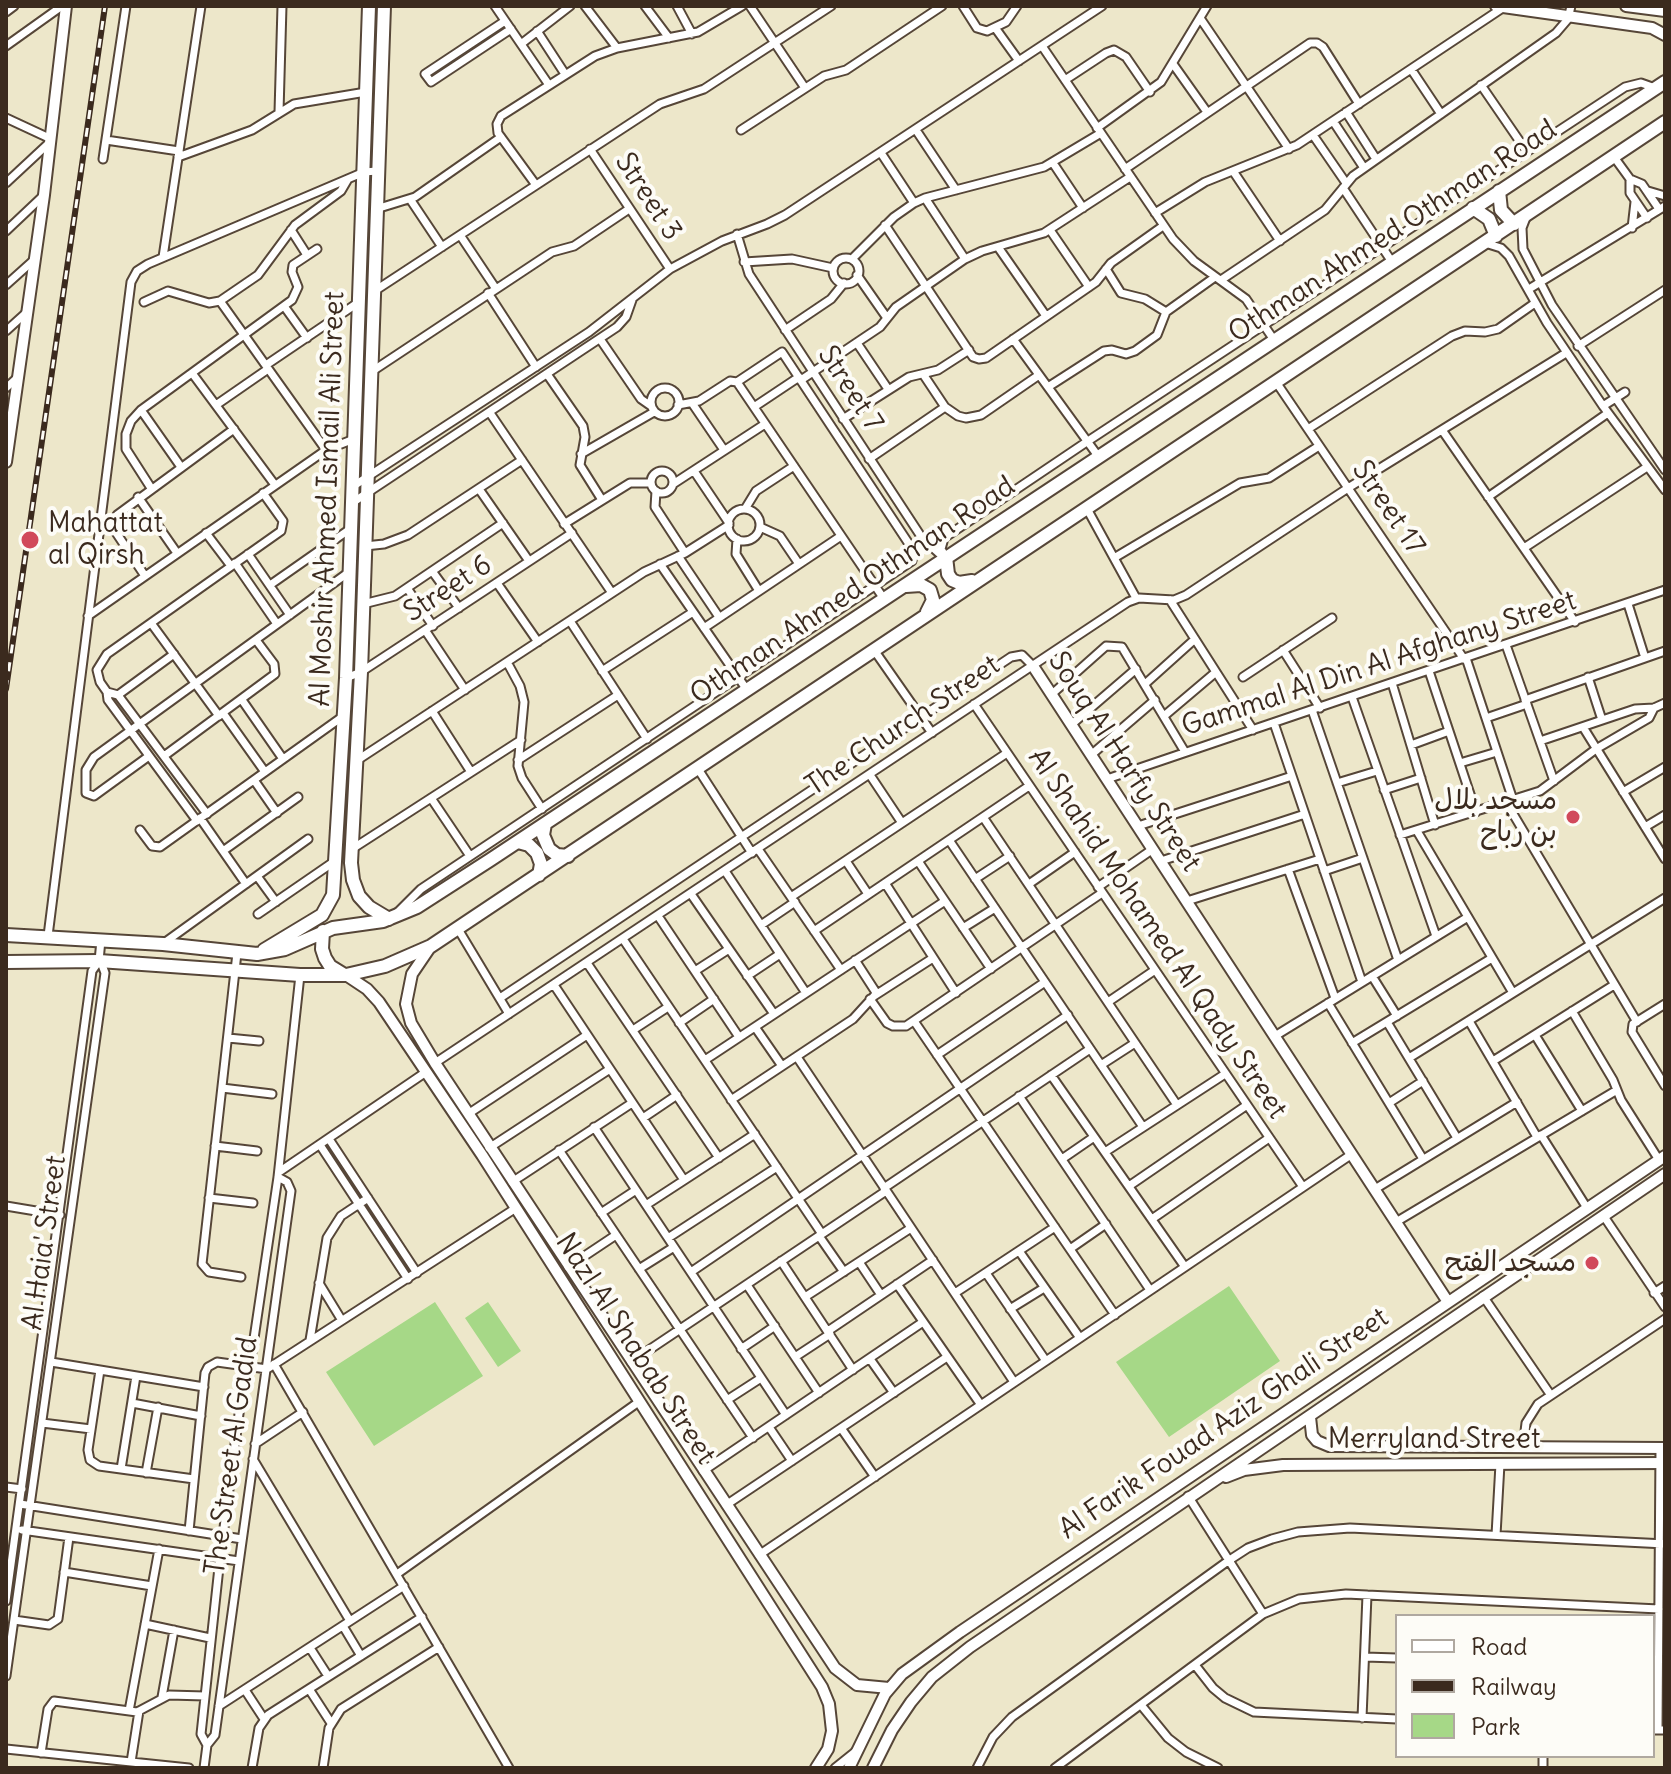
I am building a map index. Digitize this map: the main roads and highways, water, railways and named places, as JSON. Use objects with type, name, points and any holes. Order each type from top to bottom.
[{"type":"main road","name":"Al Moshir Ahmed Ismail Ali Street","points":[[369,6],[366,92],[376,209],[361,672],[351,871],[355,888],[369,907],[392,918]]},
{"type":"main road","name":"Al Moshir Ahmed Ismail Ali Street","points":[[257,954],[317,919],[326,911],[333,895],[346,678],[359,302],[384,6]]},
{"type":"main road","name":"Othman Ahmed Othman Road","points":[[6,935],[163,944],[257,954],[285,949],[323,931],[392,918],[436,896],[1660,85]]},
{"type":"main road","name":"Othman Ahmed Othman Road","points":[[6,962],[84,960],[300,975],[346,975],[385,966],[431,946],[1665,122]]},
{"type":"main road","points":[[1499,191],[1501,210],[1514,224]]},
{"type":"main road","points":[[1473,208],[1489,219],[1490,240]]},
{"type":"main road","points":[[945,558],[952,580],[959,583],[979,579]]},
{"type":"main road","points":[[903,587],[921,585],[930,590],[933,600],[926,615]]},
{"type":"main road","points":[[545,824],[543,835],[549,849],[557,855],[568,856]]},
{"type":"main road","points":[[518,842],[529,845],[537,853],[541,864],[539,875]]},
{"type":"main road","points":[[323,931],[325,958],[337,972],[346,975]]},
{"type":"main road","points":[[42,935],[47,944],[85,946],[88,953],[84,960]]},
{"type":"railway","points":[[6,689],[105,6]]},
{"type":"place","name":"Mahattat al Qirsh","points":[[30,540]]},
{"type":"place","name":"مسجد بلال بن رباح","points":[[1573,817]]},
{"type":"place","name":"مسجد الفتح","points":[[1592,1263]]}]
